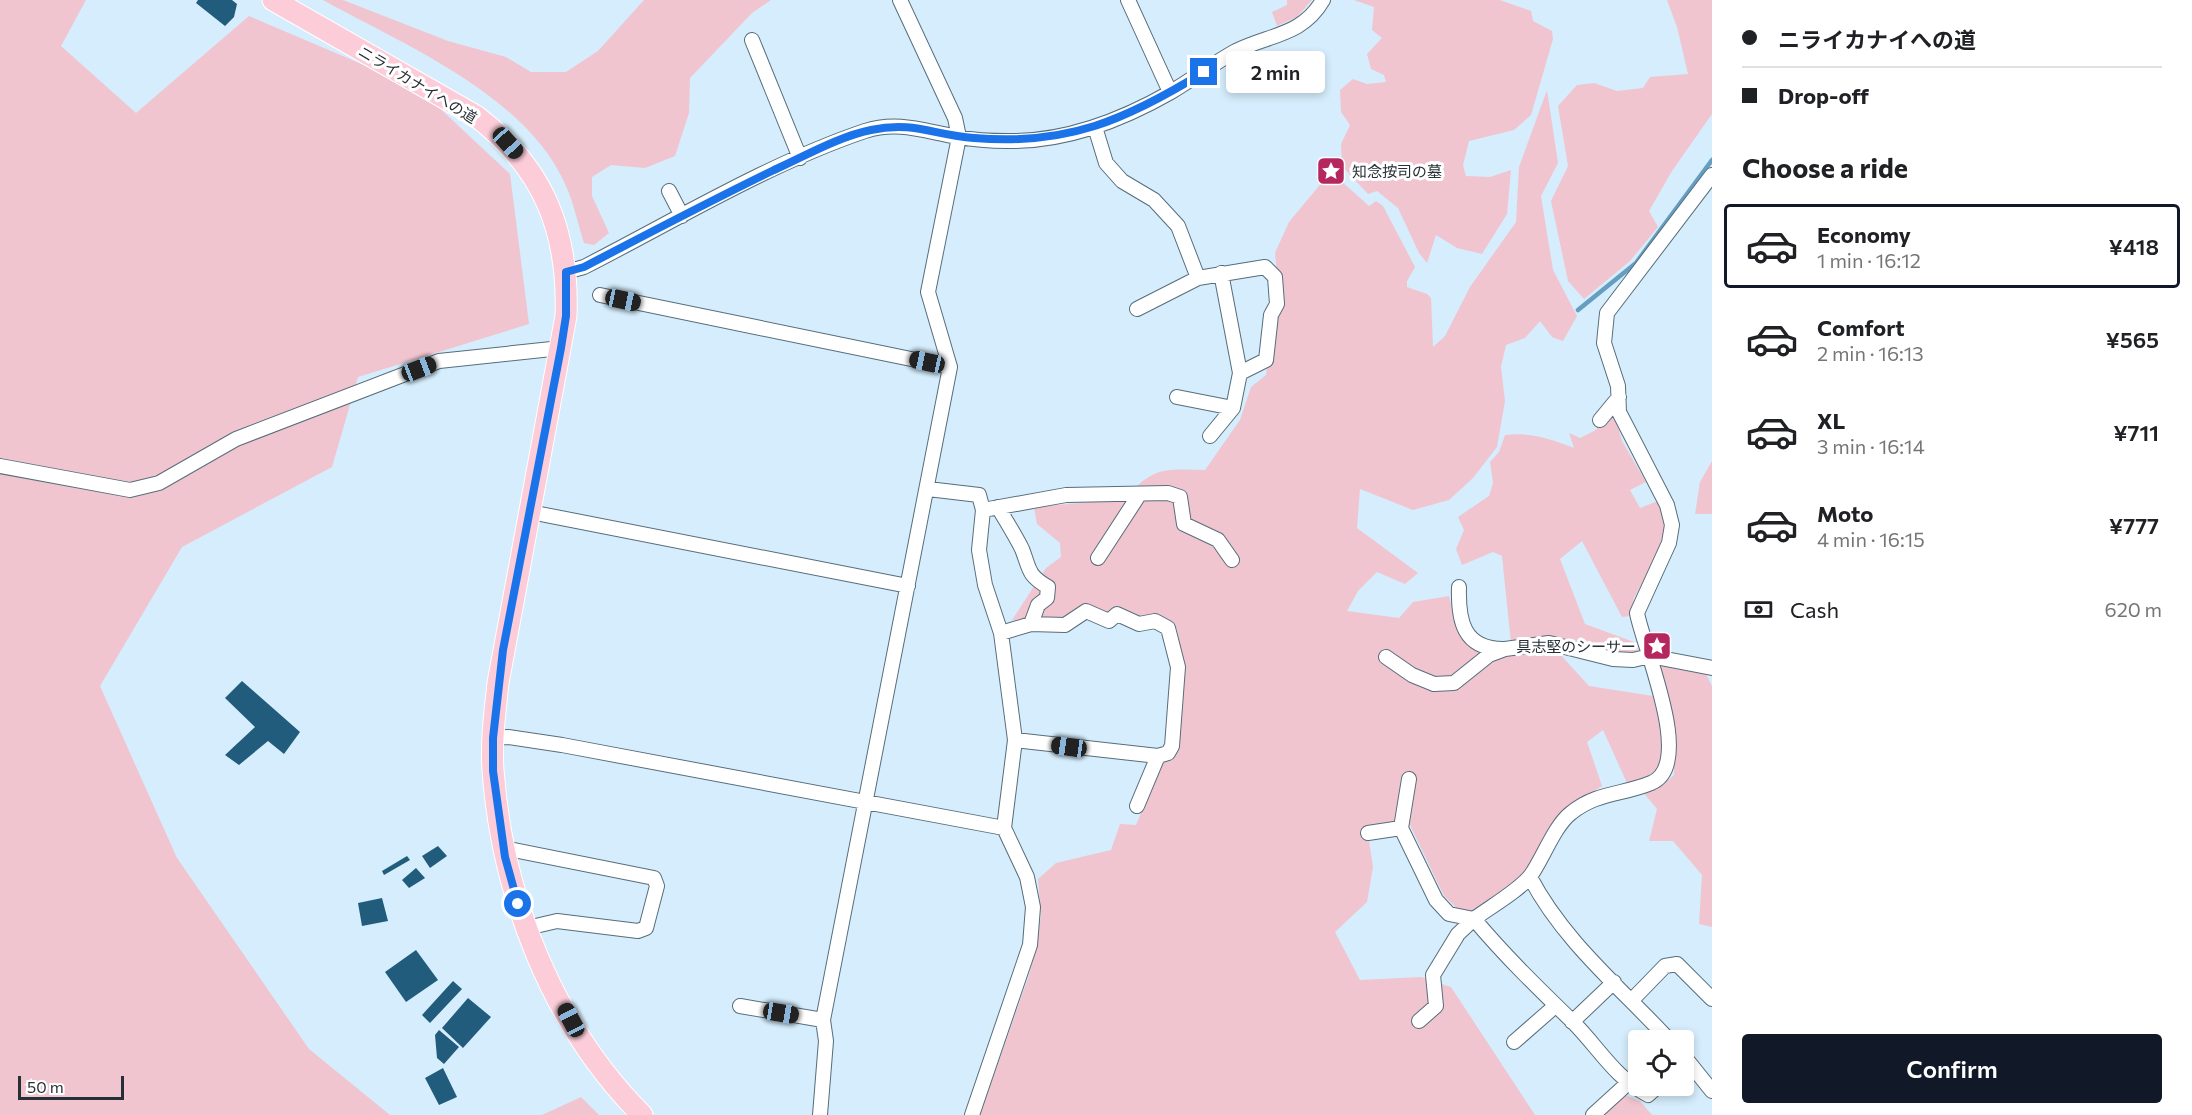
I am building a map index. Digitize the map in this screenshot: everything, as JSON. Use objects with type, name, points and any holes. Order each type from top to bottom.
[{"type":"main road","name":"ニライカナイへの道","points":[[273,0],[452,101],[496,132],[518,154],[537,181],[554,218],[566,272],[566,316],[503,650],[493,738],[493,771],[504,848],[527,928],[543,967],[580,1038],[642,1115]]},
{"type":"street","points":[[820,1115],[826,1041],[823,1020],[950,367],[928,292],[959,137],[955,118],[900,0]]},
{"type":"street","points":[[1128,0],[1170,92]]},
{"type":"street","points":[[566,272],[584,267],[800,158],[867,131],[890,126],[914,126],[959,137],[1007,141],[1043,140],[1095,127],[1170,92],[1237,51],[1306,23],[1323,0]]},
{"type":"street","points":[[752,40],[800,158]]},
{"type":"street","points":[[1095,127],[1106,163],[1122,181],[1155,200],[1178,226],[1198,278]]},
{"type":"street","points":[[1419,1022],[1436,1006],[1433,975],[1458,934],[1474,919],[1530,877],[1569,814],[1598,796],[1652,783],[1665,772],[1670,757],[1668,725],[1650,657],[1641,636],[1637,613],[1669,543],[1672,525],[1667,506],[1619,412],[1618,386],[1604,343],[1607,313],[1712,175]]},
{"type":"street","points":[[669,191],[682,216]]},
{"type":"street","points":[[1137,309],[1198,278],[1265,267],[1275,277],[1274,295],[1277,304],[1271,315],[1266,360],[1240,373]]},
{"type":"street","points":[[1210,436],[1233,408],[1240,373],[1221,273]]},
{"type":"street","points":[[600,295],[950,367]]},
{"type":"street","points":[[0,466],[130,490],[159,483],[236,439],[439,361],[561,348]]},
{"type":"street","points":[[1600,420],[1619,396]]},
{"type":"street","points":[[1178,398],[1233,408]]},
{"type":"street","points":[[928,489],[979,495],[983,510],[979,550],[985,585],[1001,633],[1015,740],[1004,828],[1028,877],[1033,907],[1030,945],[972,1115]]},
{"type":"street","points":[[983,510],[1066,495],[1168,493],[1180,497],[1184,524],[1218,540],[1232,560]]},
{"type":"street","points":[[1098,558],[1140,495]]},
{"type":"street","points":[[998,507],[1023,552],[1027,568],[1036,580],[1048,587],[1047,598],[1038,605],[1031,624]]},
{"type":"street","points":[[530,512],[908,586]]},
{"type":"street","points":[[1459,587],[1458,606],[1464,629],[1471,639],[1483,647],[1505,649],[1549,643],[1613,659],[1633,660],[1650,657],[1712,668]]},
{"type":"street","points":[[1001,633],[1031,624],[1065,625],[1086,611],[1109,621],[1117,614],[1139,624],[1155,621],[1168,628],[1178,667],[1172,746],[1168,753],[1158,756],[1015,740]]},
{"type":"street","points":[[1386,657],[1412,675],[1434,684],[1454,683],[1489,656],[1505,649]]},
{"type":"street","points":[[493,738],[508,737],[562,745],[866,804],[1004,828]]},
{"type":"street","points":[[1137,806],[1158,756]]},
{"type":"street","points":[[1408,779],[1401,828],[1436,900],[1449,914],[1474,919],[1628,1084],[1593,1115]]},
{"type":"street","points":[[1368,833],[1401,828]]},
{"type":"street","points":[[504,848],[654,878],[657,886],[646,928],[638,931],[557,921],[527,928]]},
{"type":"street","points":[[1530,877],[1543,902],[1560,926],[1660,1030]]},
{"type":"street","points":[[1632,1000],[1665,966],[1677,964],[1712,999]]},
{"type":"street","points":[[1572,1022],[1614,982]]},
{"type":"street","points":[[740,1006],[823,1020]]},
{"type":"street","points":[[1514,1042],[1554,1007]]},
{"type":"street","points":[[1694,1069],[1710,1085]]},
{"type":"shaded area","points":[[0,0],[86,0],[61,46],[136,113],[249,16],[418,88],[510,174],[529,324],[358,377],[332,467],[182,547],[100,686],[177,858],[309,1049],[390,1115],[0,1115]]},
{"type":"shaded area","points":[[323,0],[343,0],[448,41],[506,57],[531,72],[566,72],[598,51],[644,0],[771,0],[752,13],[690,78],[689,113],[675,156],[645,168],[611,165],[592,177],[592,196],[609,233],[594,245],[584,243],[566,186],[548,154],[523,125],[493,99],[460,76]]},
{"type":"shaded area","points":[[1287,0],[1312,0],[1297,17],[1277,26],[1272,12],[1287,5]]},
{"type":"shaded area","points":[[1354,0],[1500,0],[1531,11],[1533,21],[1552,31],[1553,39],[1531,115],[1514,130],[1469,141],[1463,165],[1466,176],[1490,177],[1511,170],[1507,214],[1482,254],[1457,248],[1436,235],[1427,263],[1419,253],[1398,208],[1377,191],[1368,194],[1342,166],[1341,144],[1350,125],[1341,112],[1340,90],[1353,79],[1367,84],[1386,82],[1384,75],[1371,69],[1367,54],[1382,38],[1372,30],[1374,7]]},
{"type":"shaded area","points":[[1667,0],[1712,0],[1712,114],[1672,171],[1649,211],[1658,227],[1630,261],[1584,299],[1568,281],[1551,201],[1568,166],[1558,106],[1577,85],[1594,83],[1617,91],[1643,88],[1650,77],[1688,74],[1677,27]]},
{"type":"shaded area","points":[[1547,90],[1558,163],[1541,196],[1553,270],[1577,316],[1563,341],[1552,337],[1540,321],[1525,338],[1506,345],[1501,367],[1505,401],[1497,447],[1473,478],[1449,500],[1413,510],[1360,489],[1357,528],[1418,573],[1405,584],[1377,572],[1358,591],[1347,611],[1399,618],[1413,602],[1449,596],[1465,639],[1475,649],[1487,654],[1500,655],[1558,652],[1589,686],[1653,696],[1663,739],[1661,762],[1655,771],[1644,778],[1627,783],[1603,730],[1587,742],[1602,786],[1564,810],[1528,870],[1476,910],[1460,911],[1444,896],[1410,825],[1367,827],[1373,867],[1367,902],[1335,932],[1360,980],[1421,977],[1451,987],[1535,1115],[980,1115],[1030,972],[1041,917],[1038,879],[1056,863],[1111,850],[1120,824],[1136,825],[1162,764],[1178,751],[1184,668],[1177,629],[1159,616],[1143,617],[1120,607],[1109,614],[1012,620],[1046,568],[1061,557],[1060,543],[1037,524],[1034,507],[1125,499],[1144,480],[1160,472],[1180,469],[1205,470],[1240,420],[1251,387],[1266,375],[1279,295],[1275,253],[1289,222],[1323,181],[1339,179],[1369,206],[1376,201],[1383,206],[1415,267],[1407,281],[1407,287],[1427,294],[1431,298],[1433,347],[1445,336],[1470,287],[1516,222],[1519,167]]},
{"type":"shaded area","points":[[1614,414],[1622,441],[1646,482],[1630,490],[1640,508],[1658,501],[1668,524],[1665,541],[1634,598],[1631,616],[1622,617],[1582,541],[1560,559],[1585,624],[1634,642],[1638,649],[1634,654],[1626,653],[1558,638],[1511,643],[1502,556],[1493,552],[1462,565],[1456,549],[1464,530],[1458,517],[1489,496],[1493,483],[1490,462],[1499,452],[1505,435],[1532,435],[1574,448],[1569,433],[1580,438],[1594,431]]},
{"type":"shaded area","points":[[1712,461],[1712,514],[1695,514],[1700,482]]},
{"type":"shaded area","points":[[1659,663],[1704,670],[1712,686],[1712,927],[1699,924],[1702,875],[1673,841],[1649,841],[1657,809],[1642,791],[1664,784],[1674,775],[1674,730]]},
{"type":"shaded area","points":[[1622,1094],[1640,1101],[1652,1115],[1597,1115]]},
{"type":"shaded area","points":[[581,1097],[599,1115],[542,1115]]},
{"type":"building","points":[[198,0],[232,0],[237,4],[234,17],[225,26],[196,3]]},
{"type":"building","points":[[242,681],[300,732],[284,754],[268,741],[239,765],[225,755],[255,727],[225,698]]},
{"type":"building","points":[[438,846],[447,856],[430,868],[422,856]]},
{"type":"building","points":[[407,856],[410,860],[384,875],[382,871]]},
{"type":"building","points":[[416,868],[425,878],[409,888],[402,880]]},
{"type":"building","points":[[382,898],[388,921],[362,926],[358,903]]},
{"type":"building","points":[[416,950],[438,980],[406,1002],[385,972]]},
{"type":"building","points":[[453,981],[462,989],[430,1023],[422,1015]]},
{"type":"building","points":[[468,998],[491,1017],[463,1048],[442,1028]]},
{"type":"building","points":[[439,1030],[459,1047],[444,1064],[437,1058],[435,1035]]},
{"type":"building","points":[[443,1068],[457,1097],[439,1105],[425,1078]]},
{"type":"waterway","points":[[1578,310],[1636,263],[1712,160]]},
{"type":"place","name":"知念按司の墓","points":[[1331,171]]},
{"type":"place","name":"具志堅のシーサー","points":[[1657,646]]},
{"type":"route","points":[[518,904],[505,857],[493,771],[493,738],[503,650],[561,348],[566,316],[566,272],[584,267],[724,194],[800,158],[867,131],[890,126],[914,126],[959,137],[1007,141],[1043,140],[1095,127],[1145,105],[1204,72]]}]
